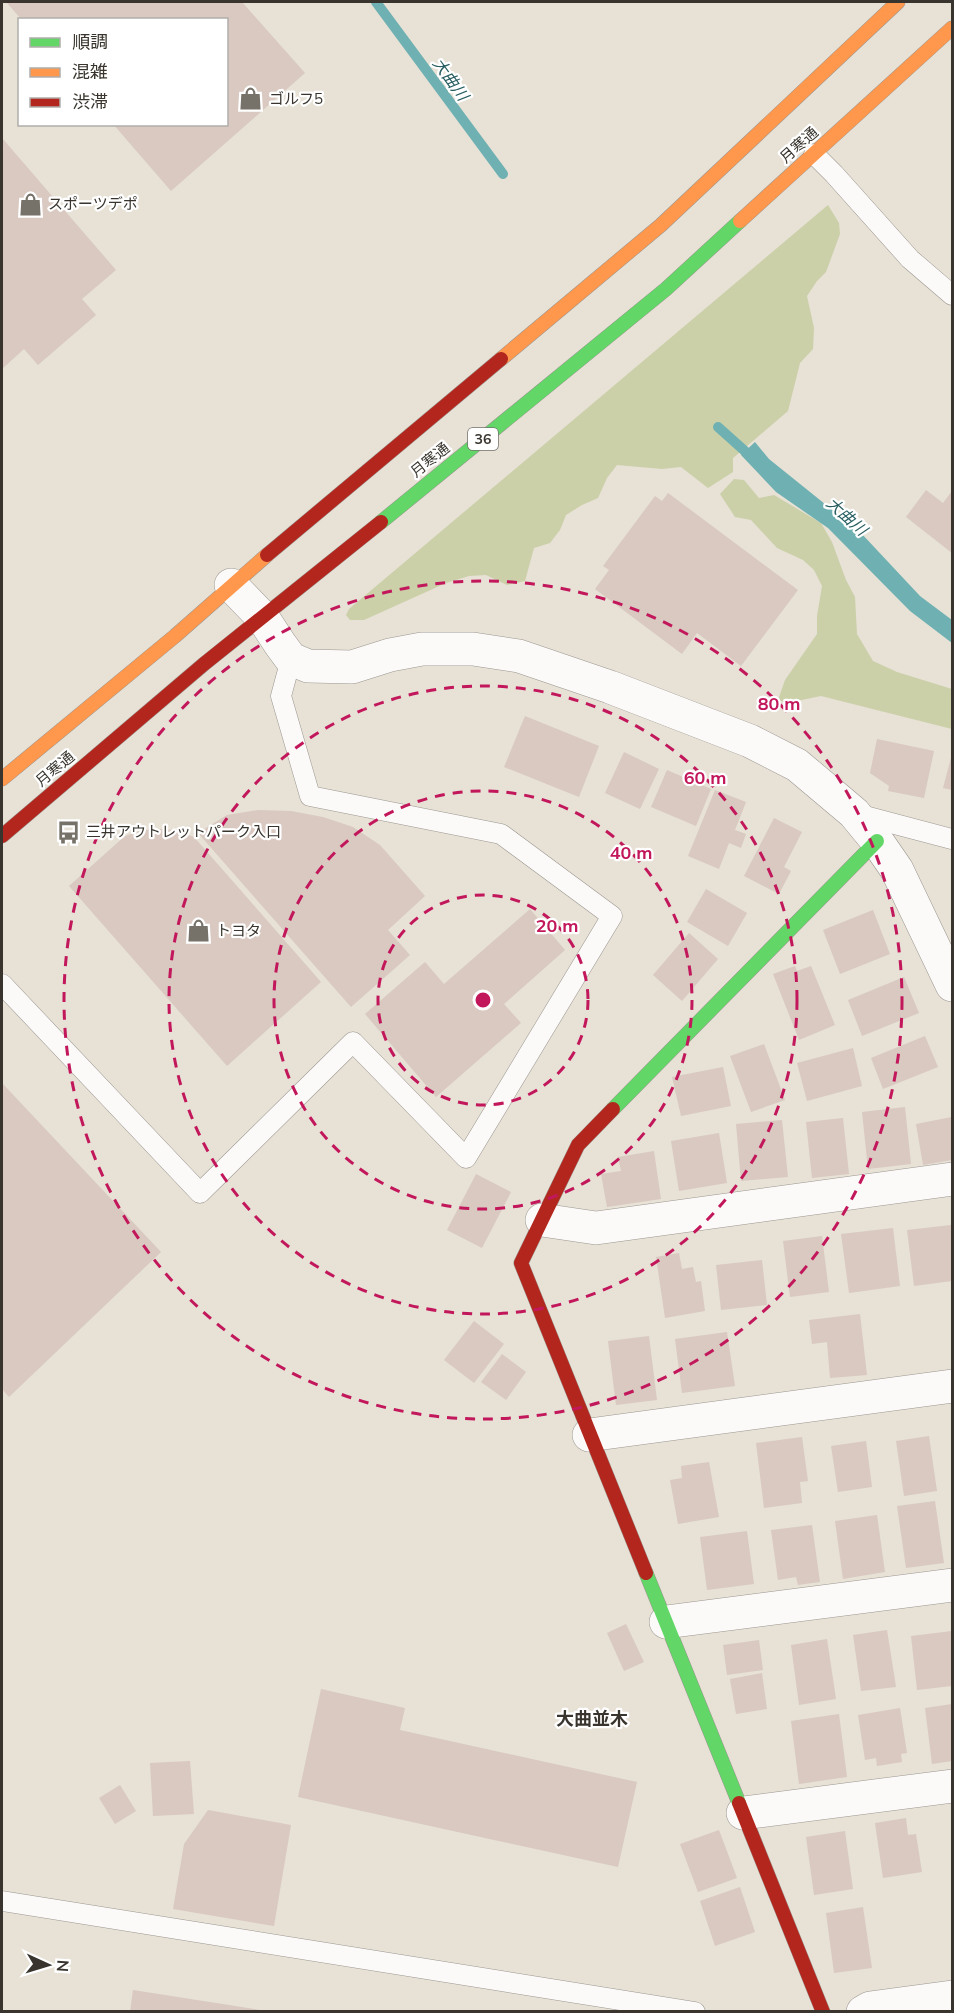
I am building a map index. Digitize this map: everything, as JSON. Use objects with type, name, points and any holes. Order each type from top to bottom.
[{"type":"main road","name":"月寒通","points":[[2,779],[175,636],[231,585],[661,225],[898,2]]},
{"type":"main road","name":"月寒通","points":[[2,836],[204,664],[666,289],[952,28]]},
{"type":"main road","points":[[823,2012],[521,1263],[578,1145],[877,841]]},
{"type":"street","points":[[231,585],[263,618],[291,659],[308,666],[352,667],[390,655],[422,649],[473,649],[519,656],[610,687],[750,741],[797,765],[854,813],[877,841],[897,870],[952,985]]},
{"type":"street","points":[[542,1220],[596,1228],[952,1179]]},
{"type":"street","points":[[589,1435],[952,1386]]},
{"type":"street","points":[[666,1622],[952,1585]]},
{"type":"street","points":[[743,1813],[952,1786]]},
{"type":"street","points":[[863,2012],[870,2008],[952,1996]]},
{"type":"lane","points":[[814,154],[910,259],[952,295]]},
{"type":"lane","points":[[2,984],[200,1193],[353,1042],[466,1158],[612,916],[501,834],[310,796],[281,696],[291,659]]},
{"type":"lane","points":[[854,813],[952,839]]},
{"type":"lane","points":[[2,1901],[695,2012]]},
{"type":"green space","points":[[828,205],[839,223],[840,234],[826,272],[807,296],[814,328],[813,349],[800,363],[788,411],[733,458],[733,472],[708,488],[681,467],[662,469],[617,465],[607,478],[598,498],[566,515],[560,530],[550,543],[534,548],[525,581],[507,585],[486,575],[469,576],[446,583],[364,620],[350,620],[346,615],[349,609]]},
{"type":"green space","points":[[734,479],[744,480],[759,498],[774,495],[821,523],[832,542],[855,597],[857,634],[873,661],[897,672],[952,689],[952,729],[821,696],[787,703],[778,700],[785,680],[817,634],[817,616],[822,586],[814,570],[803,560],[777,548],[751,520],[735,517],[720,494]]},
{"type":"water","points":[[755,442],[769,459],[861,533],[920,596],[952,620],[952,643],[910,611],[828,528],[776,492],[741,455]]},
{"type":"building","name":"ゴルフ5","points":[[6,2],[242,2],[305,73],[171,191],[115,126],[228,126],[228,18],[20,18]]},
{"type":"building","name":"スポーツデポ","points":[[2,138],[116,270],[82,299],[96,315],[38,365],[24,349],[2,369]]},
{"type":"building","points":[[926,490],[943,503],[952,491],[952,553],[906,517]]},
{"type":"building","points":[[668,493],[798,590],[741,666],[697,633],[682,654],[595,589],[609,570],[603,566],[655,496],[662,501]]},
{"type":"building","points":[[525,716],[599,746],[579,797],[504,767]]},
{"type":"building","points":[[877,739],[934,751],[924,798],[888,791],[889,786],[870,773]]},
{"type":"building","points":[[624,752],[659,769],[640,809],[605,793]]},
{"type":"building","points":[[952,754],[952,790],[943,788]]},
{"type":"building","points":[[667,770],[711,789],[696,826],[651,807]]},
{"type":"building","points":[[715,790],[746,802],[735,830],[746,834],[741,848],[729,843],[719,869],[688,856]]},
{"type":"building","points":[[258,810],[291,811],[323,817],[353,827],[380,845],[425,896],[388,930],[410,955],[351,1007],[198,833],[227,815]]},
{"type":"building","points":[[774,818],[802,832],[784,867],[791,871],[779,894],[744,876]]},
{"type":"building","points":[[142,830],[174,830],[194,837],[321,982],[227,1066],[69,886],[125,836]]},
{"type":"building","points":[[706,889],[747,913],[728,946],[687,922]]},
{"type":"building","points":[[530,909],[565,950],[504,1004],[521,1023],[436,1097],[365,1014],[425,962],[444,984]]},
{"type":"building","points":[[873,910],[890,954],[840,974],[823,930]]},
{"type":"building","points":[[689,933],[718,959],[682,1001],[653,975]]},
{"type":"building","points":[[795,966],[797,971],[811,966],[835,1025],[799,1040],[773,974]]},
{"type":"building","points":[[904,977],[919,1013],[862,1036],[848,1000]]},
{"type":"building","points":[[925,1036],[938,1067],[883,1089],[871,1058]]},
{"type":"building","points":[[764,1044],[785,1100],[751,1112],[730,1056]]},
{"type":"building","points":[[853,1048],[862,1086],[807,1101],[797,1063]]},
{"type":"building","points":[[723,1067],[731,1106],[681,1116],[672,1077]]},
{"type":"building","points":[[2,1083],[161,1252],[9,1397],[2,1389]]},
{"type":"building","points":[[905,1107],[911,1164],[868,1169],[862,1112]]},
{"type":"building","points":[[952,1117],[952,1160],[923,1165],[916,1124]]},
{"type":"building","points":[[843,1118],[849,1174],[812,1178],[806,1122]]},
{"type":"building","points":[[782,1120],[788,1177],[741,1181],[736,1124]]},
{"type":"building","points":[[719,1133],[727,1183],[679,1191],[671,1141]]},
{"type":"building","points":[[654,1151],[661,1199],[607,1207],[601,1174],[621,1171],[618,1157]]},
{"type":"building","points":[[476,1174],[511,1192],[482,1248],[447,1230]]},
{"type":"building","points":[[951,1225],[952,1281],[914,1286],[907,1230]]},
{"type":"building","points":[[893,1228],[900,1286],[849,1293],[841,1234]]},
{"type":"building","points":[[822,1236],[829,1292],[790,1297],[783,1241]]},
{"type":"building","points":[[679,1253],[682,1269],[693,1267],[696,1282],[701,1281],[705,1311],[665,1318],[656,1257]]},
{"type":"building","points":[[762,1260],[767,1305],[721,1310],[716,1265]]},
{"type":"building","points":[[860,1314],[867,1375],[830,1378],[827,1342],[812,1344],[809,1320]]},
{"type":"building","points":[[474,1321],[504,1344],[474,1383],[444,1360]]},
{"type":"building","points":[[727,1332],[735,1386],[682,1393],[675,1339]]},
{"type":"building","points":[[649,1336],[657,1400],[616,1405],[608,1341]]},
{"type":"building","points":[[502,1354],[526,1372],[506,1400],[481,1382]]},
{"type":"building","points":[[929,1436],[937,1491],[904,1496],[896,1441]]},
{"type":"building","points":[[802,1437],[808,1481],[800,1482],[802,1503],[764,1508],[756,1443]]},
{"type":"building","points":[[866,1441],[872,1487],[838,1492],[831,1446]]},
{"type":"building","points":[[709,1462],[719,1517],[678,1524],[670,1480],[682,1478],[681,1466]]},
{"type":"building","points":[[935,1501],[944,1563],[906,1568],[897,1506]]},
{"type":"building","points":[[877,1515],[885,1572],[843,1579],[835,1521]]},
{"type":"building","points":[[812,1525],[820,1582],[798,1585],[796,1577],[778,1580],[771,1530]]},
{"type":"building","points":[[747,1531],[754,1584],[707,1590],[700,1537]]},
{"type":"building","points":[[626,1624],[644,1662],[624,1671],[607,1633]]},
{"type":"building","points":[[887,1630],[896,1687],[861,1691],[853,1635]]},
{"type":"building","points":[[952,1631],[952,1686],[917,1690],[911,1636]]},
{"type":"building","points":[[827,1639],[836,1699],[799,1705],[791,1645]]},
{"type":"building","points":[[759,1640],[763,1670],[727,1675],[723,1645]]},
{"type":"building","points":[[762,1673],[767,1709],[736,1714],[730,1679]]},
{"type":"building","points":[[321,1689],[405,1708],[400,1730],[637,1782],[618,1867],[298,1797]]},
{"type":"building","points":[[952,1704],[952,1761],[932,1764],[925,1708]]},
{"type":"building","points":[[900,1708],[907,1753],[901,1754],[902,1762],[877,1766],[876,1758],[865,1760],[858,1715]]},
{"type":"building","points":[[839,1714],[847,1777],[799,1784],[791,1721]]},
{"type":"building","points":[[190,1761],[194,1814],[153,1816],[150,1763]]},
{"type":"building","points":[[120,1785],[136,1811],[115,1824],[99,1798]]},
{"type":"building","points":[[208,1810],[291,1825],[274,1926],[173,1909],[184,1844]]},
{"type":"building","points":[[906,1818],[908,1835],[916,1834],[922,1872],[883,1878],[875,1823]]},
{"type":"building","points":[[719,1830],[737,1878],[698,1892],[680,1844]]},
{"type":"building","points":[[845,1831],[853,1889],[814,1895],[806,1837]]},
{"type":"building","points":[[740,1887],[755,1932],[715,1946],[700,1901]]},
{"type":"building","points":[[863,1907],[872,1968],[834,1973],[826,1913]]},
{"type":"building","points":[[133,1990],[260,2010],[260,2012],[130,2012]]},
{"type":"waterway","name":"大曲川","points":[[376,2],[503,174]]},
{"type":"waterway","name":"大曲川","points":[[718,427],[756,461]]},
{"type":"traffic: fast","points":[[381,522],[666,289],[740,221]]},
{"type":"traffic: fast","points":[[613,1109],[877,841]]},
{"type":"traffic: fast","points":[[646,1573],[739,1803]]},
{"type":"traffic: slow","points":[[501,359],[661,225],[898,2]]},
{"type":"traffic: slow","points":[[740,221],[952,28]]},
{"type":"traffic: slow","points":[[2,779],[175,636],[267,555]]},
{"type":"traffic: jam","points":[[267,555],[501,359]]},
{"type":"traffic: jam","points":[[2,836],[204,664],[381,522]]},
{"type":"traffic: jam","points":[[613,1109],[578,1145],[521,1263],[646,1573]]},
{"type":"traffic: jam","points":[[739,1803],[823,2012]]},
{"type":"place","name":"ゴルフ5","points":[[251,99]]},
{"type":"place","name":"スポーツデポ","points":[[30,204]]},
{"type":"place","name":"三井アウトレットパーク入口","points":[[68,832]]},
{"type":"place","name":"トヨタ","points":[[198,931]]},
{"type":"district","name":"大曲並木","points":[[592,1719]]}]
